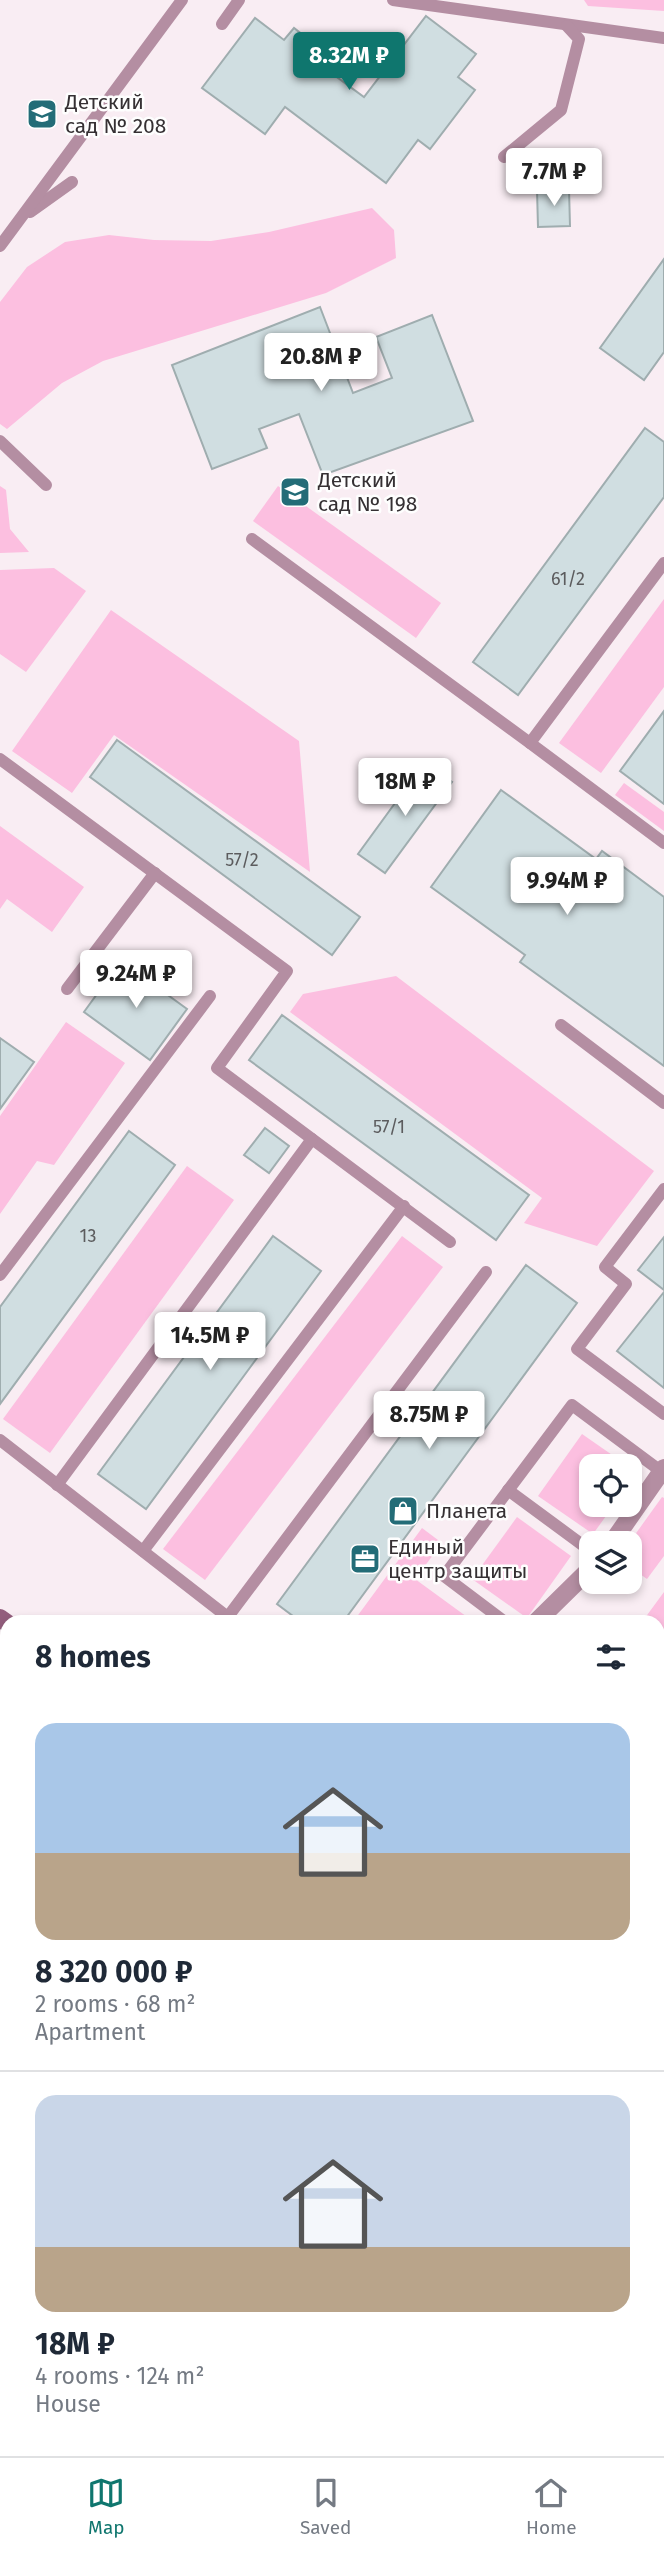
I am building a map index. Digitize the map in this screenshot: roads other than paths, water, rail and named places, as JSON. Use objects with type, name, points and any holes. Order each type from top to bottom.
[{"type":"street","points":[[620,1531],[663,1470]]},
{"type":"street","points":[[543,1615],[579,1580]]},
{"type":"lane","points":[[0,246],[182,0]]},
{"type":"lane","points":[[222,24],[239,0]]},
{"type":"lane","points":[[393,0],[664,38]]},
{"type":"lane","points":[[504,156],[561,110],[579,39],[568,26]]},
{"type":"lane","points":[[19,221],[72,182]]},
{"type":"lane","points":[[0,441],[46,485]]},
{"type":"lane","points":[[252,539],[664,843]]},
{"type":"lane","points":[[530,743],[664,563]]},
{"type":"lane","points":[[0,759],[287,971],[217,1068],[450,1242]]},
{"type":"lane","points":[[66,989],[155,873]]},
{"type":"lane","points":[[0,1276],[210,996]]},
{"type":"lane","points":[[561,1026],[664,1103]]},
{"type":"lane","points":[[57,1485],[312,1139]]},
{"type":"lane","points":[[664,1189],[605,1268],[626,1284],[577,1349],[664,1414]]},
{"type":"lane","points":[[142,1551],[404,1206]]},
{"type":"lane","points":[[232,1615],[486,1272]]},
{"type":"lane","points":[[496,1615],[444,1576],[572,1405],[663,1470]]},
{"type":"lane","points":[[0,1440],[221,1615]]},
{"type":"lane","points":[[508,1490],[579,1542]]},
{"type":"place","name":"Детский сад № 208","points":[[42,114]]},
{"type":"place","name":"Детский сад № 198","points":[[295,492]]},
{"type":"place","name":"Планета","points":[[403,1511]]},
{"type":"place","name":"Единый центр защиты","points":[[365,1559]]}]
